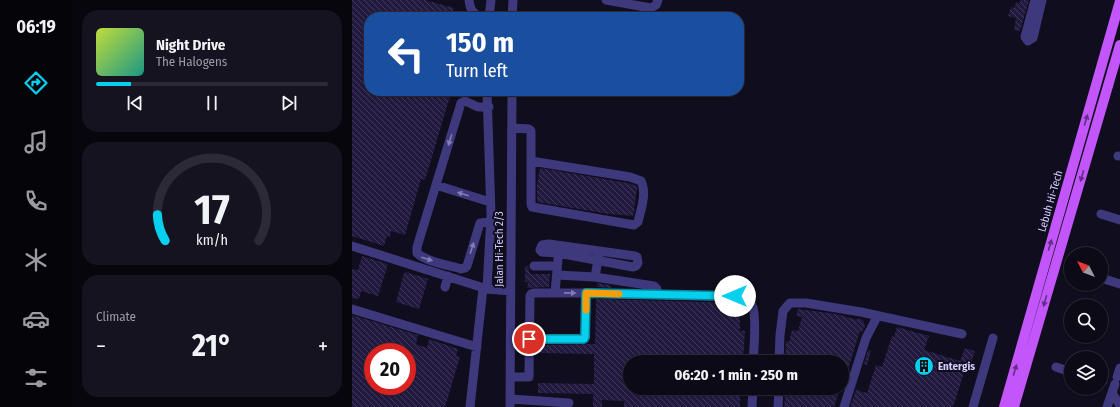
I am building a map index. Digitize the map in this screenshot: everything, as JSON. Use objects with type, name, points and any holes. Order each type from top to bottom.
[{"type":"main road","name":"Lebuh Hi-Tech","points":[[1004,407],[1119,2]]},
{"type":"main road","points":[[1014,407],[1120,45]]},
{"type":"street","points":[[469,0],[470,8],[472,12]]},
{"type":"street","points":[[490,12],[491,0]]},
{"type":"street","points":[[512,12],[513,0]]},
{"type":"street","points":[[606,0],[651,8],[656,5],[658,0]]},
{"type":"street","points":[[1035,0],[1025,37],[1028,41],[1033,38],[1042,0]]},
{"type":"street","points":[[470,407],[485,288],[490,222],[488,96]]},
{"type":"street","name":"Jalan Hi-Tech 2/3","points":[[510,403],[512,96]]},
{"type":"street","points":[[489,107],[478,107],[465,101],[461,103],[417,247],[417,253],[420,256],[465,268],[480,223],[490,222]]},
{"type":"street","points":[[512,128],[529,129],[531,131],[530,161],[531,204],[534,208],[634,225],[638,222],[644,196],[644,186],[641,181],[630,177],[530,161]]},
{"type":"street","points":[[436,185],[490,202]]},
{"type":"street","points":[[1101,214],[1120,220]]},
{"type":"street","points":[[352,246],[485,288],[511,291]]},
{"type":"street","points":[[555,293],[559,249],[598,256],[595,277]]},
{"type":"street","points":[[534,266],[654,286],[657,289],[657,295]]},
{"type":"street","points":[[444,287],[448,276]]},
{"type":"street","points":[[1108,280],[1120,284]]},
{"type":"street","points":[[529,339],[584,339],[586,293]]},
{"type":"street","points":[[511,377],[529,377],[531,294],[586,293],[742,297],[753,305],[755,318],[753,355]]},
{"type":"street","points":[[779,355],[783,311],[790,303],[806,303],[861,312],[962,334]]},
{"type":"street","points":[[352,309],[477,347]]},
{"type":"street","points":[[844,407],[866,338],[877,316]]},
{"type":"street","points":[[973,407],[993,338]]},
{"type":"street","points":[[1056,367],[1064,370]]},
{"type":"street","points":[[1107,407],[1120,368]]},
{"type":"street","points":[[1114,385],[1120,405]]},
{"type":"street","points":[[752,407],[753,395]]},
{"type":"street","points":[[778,407],[779,395]]},
{"type":"street","points":[[510,403],[569,403]]},
{"type":"building","points":[[352,0],[425,0],[454,8],[453,12],[364,12],[364,96],[450,96],[425,180],[421,179],[405,235],[391,231],[390,237],[387,236],[384,246],[352,236]]},
{"type":"building","points":[[1020,0],[1029,0],[1020,31],[1014,30],[1016,18],[1008,16],[1011,7],[1014,8],[1016,2],[1020,3]]},
{"type":"building","points":[[540,168],[628,183],[636,186],[635,209],[633,216],[609,214],[537,202],[537,185]]},
{"type":"building","points":[[362,256],[388,264],[378,296],[361,291],[359,299],[352,298],[352,269],[358,270]]},
{"type":"building","points":[[525,266],[528,266],[530,274],[550,274],[549,287],[527,288],[528,282],[525,282]]},
{"type":"building","points":[[406,272],[428,279],[419,309],[396,302],[404,273]]},
{"type":"building","points":[[597,283],[609,285],[612,288],[597,287]]},
{"type":"building","points":[[596,299],[740,303],[740,331],[745,331],[743,355],[623,355],[623,395],[740,395],[740,407],[624,407],[624,401],[602,400],[602,407],[593,407],[593,394],[538,393],[538,383],[594,384],[594,354],[538,353],[539,345],[595,344]]},
{"type":"building","points":[[798,309],[837,314],[857,320],[858,318],[863,320],[865,326],[862,332],[860,331],[849,367],[849,355],[785,355],[786,341],[789,342],[792,330],[798,331],[802,317],[796,316]]},
{"type":"building","points":[[352,315],[418,335],[416,344],[427,348],[429,339],[458,349],[456,356],[460,357],[445,407],[352,407]]},
{"type":"building","name":"Entergis","points":[[897,327],[929,336],[924,350],[960,361],[965,348],[975,351],[970,367],[966,366],[953,407],[850,407],[856,390],[867,393],[876,365],[882,367],[892,336],[894,337]]},
{"type":"building","points":[[868,350],[871,351],[867,365],[864,364]]},
{"type":"building","points":[[838,395],[834,407],[784,407],[785,396]]},
{"type":"slow traffic","points":[[586,310],[586,293],[619,294]]},
{"type":"place","name":"Entergis","points":[[924,366]]},
{"type":"route","points":[[529,339],[584,339],[586,293],[735,296]]}]
